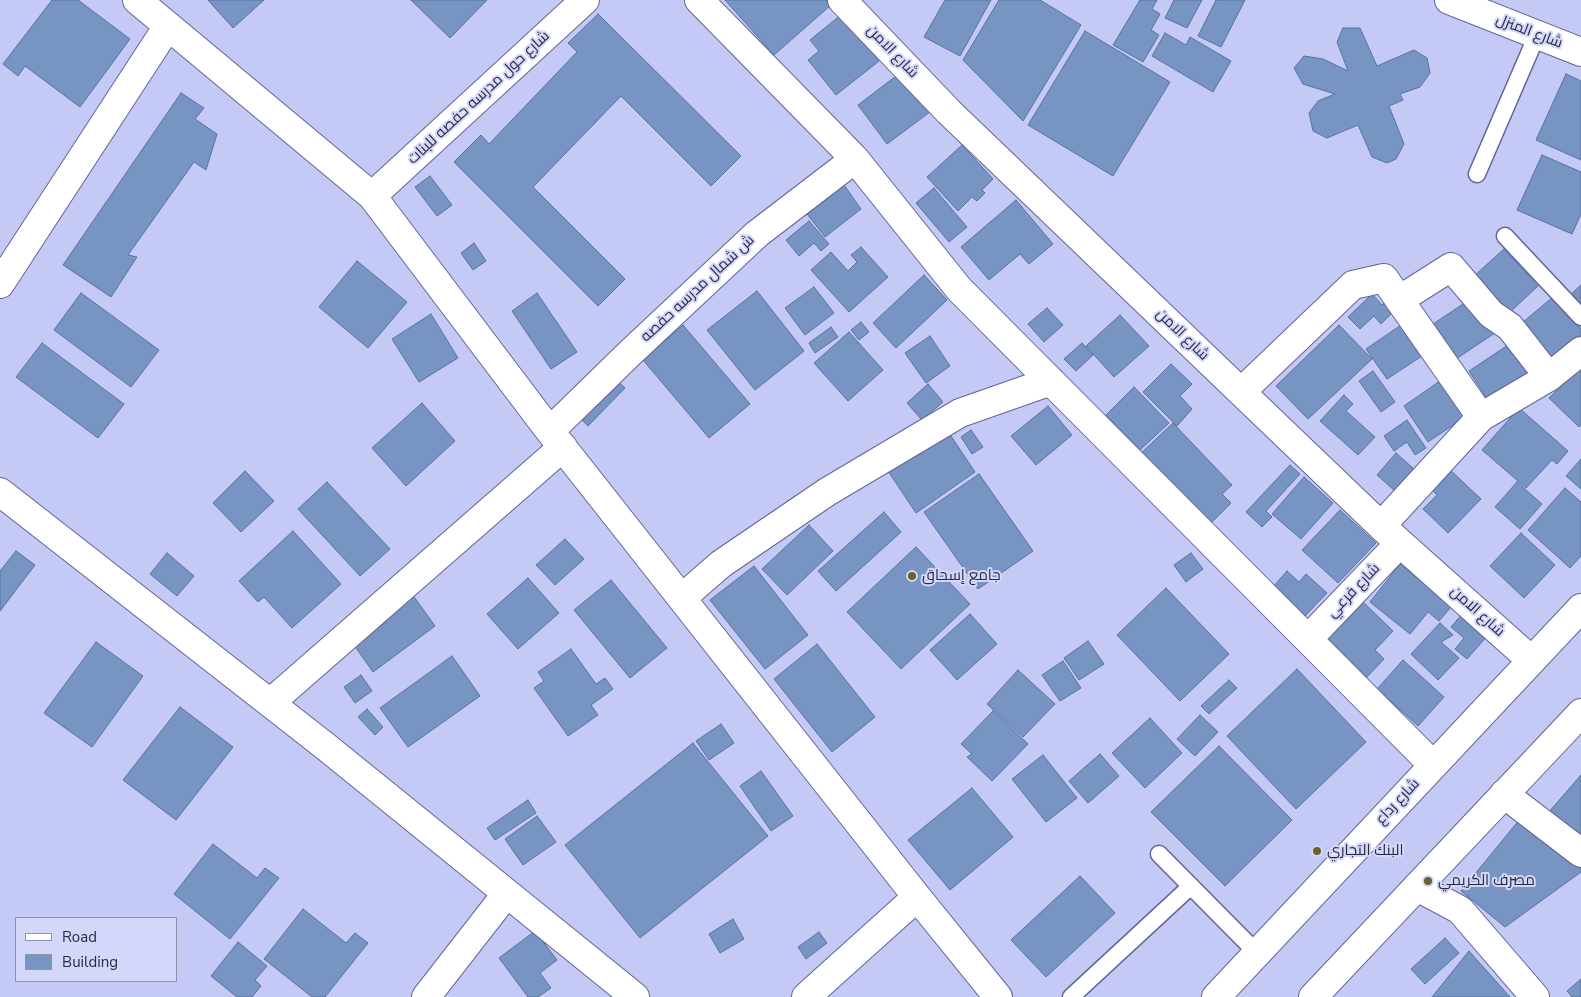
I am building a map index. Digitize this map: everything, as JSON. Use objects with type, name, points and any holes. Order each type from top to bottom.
[{"type":"street","points":[[137,0],[372,196],[556,439],[916,897],[998,997]]},
{"type":"street","name":"شارع حول مدرسه حفصه للبنات","points":[[372,196],[585,0]]},
{"type":"street","points":[[699,0],[855,159],[959,289],[1433,765]]},
{"type":"street","name":"شارع الامن","points":[[842,0],[949,112],[1241,392],[1390,534],[1531,660]]},
{"type":"street","name":"شارع المنزل","points":[[1449,0],[1581,52]]},
{"type":"street","points":[[0,284],[168,26]]},
{"type":"street","name":"ش شمال مدرسه حفصه","points":[[270,703],[556,439],[630,353],[757,234],[855,159]]},
{"type":"street","points":[[1399,300],[1452,267],[1491,314],[1510,327],[1549,377]]},
{"type":"street","points":[[1241,392],[1353,285],[1384,278],[1481,417]]},
{"type":"street","name":"شارع فرعي","points":[[1308,639],[1481,417],[1549,377],[1581,351]]},
{"type":"street","points":[[682,598],[721,564],[827,492],[960,413],[1051,381]]},
{"type":"street","points":[[0,492],[270,703],[635,997]]},
{"type":"street","name":"شارع رداع","points":[[1216,997],[1581,608]]},
{"type":"street","points":[[1313,997],[1581,713]]},
{"type":"street","points":[[1504,794],[1581,853]]},
{"type":"street","points":[[1417,887],[1460,910],[1535,997]]},
{"type":"street","points":[[426,997],[507,893]]},
{"type":"street","points":[[806,997],[916,897]]},
{"type":"lane","points":[[1477,174],[1537,35]]},
{"type":"lane","points":[[1505,236],[1581,317]]},
{"type":"lane","points":[[1159,854],[1257,953]]},
{"type":"lane","points":[[1071,997],[1191,886]]},
{"type":"building","points":[[52,0],[78,0],[130,39],[80,107],[25,66],[18,76],[3,64]]},
{"type":"building","points":[[208,0],[264,0],[233,28]]},
{"type":"building","points":[[411,0],[487,0],[450,38]]},
{"type":"building","points":[[725,0],[826,0],[831,5],[774,55]]},
{"type":"building","points":[[945,0],[991,0],[960,56],[924,37]]},
{"type":"building","points":[[999,0],[1040,0],[1081,25],[1023,121],[963,60]]},
{"type":"building","points":[[1140,0],[1157,0],[1152,9],[1160,14],[1151,30],[1159,35],[1143,62],[1113,45]]},
{"type":"building","points":[[1174,0],[1202,0],[1187,28],[1165,18]]},
{"type":"building","points":[[1216,0],[1245,0],[1221,47],[1198,36]]},
{"type":"building","points":[[598,14],[741,156],[711,186],[621,96],[533,187],[625,279],[598,306],[454,162],[481,135],[489,144],[577,52],[568,43]]},
{"type":"building","points":[[842,14],[879,61],[836,95],[808,60],[819,51],[810,40]]},
{"type":"building","points":[[1343,28],[1360,28],[1377,66],[1414,50],[1427,58],[1430,73],[1420,87],[1400,94],[1403,100],[1389,106],[1404,144],[1396,159],[1387,163],[1372,157],[1358,125],[1327,138],[1313,131],[1309,113],[1318,101],[1335,94],[1303,84],[1294,68],[1304,56],[1323,59],[1348,71],[1337,42]]},
{"type":"building","points":[[1085,31],[1170,82],[1113,176],[1028,125]]},
{"type":"building","points":[[1165,33],[1186,45],[1190,37],[1231,61],[1213,92],[1152,56]]},
{"type":"building","points":[[900,73],[930,112],[887,144],[858,105]]},
{"type":"building","points":[[1566,74],[1581,81],[1581,160],[1536,140]]},
{"type":"building","points":[[181,93],[204,108],[195,119],[217,134],[206,170],[194,162],[128,255],[137,257],[111,297],[63,265]]},
{"type":"building","points":[[962,145],[993,179],[982,190],[985,193],[977,201],[972,197],[958,211],[927,177]]},
{"type":"building","points":[[1542,155],[1581,172],[1581,214],[1572,234],[1517,210]]},
{"type":"building","points":[[430,176],[452,205],[437,216],[415,187]]},
{"type":"building","points":[[844,185],[861,209],[825,237],[807,214]]},
{"type":"building","points":[[934,188],[967,227],[949,242],[916,203]]},
{"type":"building","points":[[1016,200],[1053,244],[1029,264],[1020,254],[989,280],[961,247]]},
{"type":"building","points":[[809,221],[829,244],[821,251],[814,243],[799,256],[786,240]]},
{"type":"building","points":[[474,243],[486,261],[473,270],[461,253]]},
{"type":"building","points":[[861,247],[888,277],[849,312],[811,270],[831,252],[848,271],[857,262],[851,255]]},
{"type":"building","points":[[1504,249],[1538,286],[1508,314],[1473,277]]},
{"type":"building","points":[[357,261],[407,302],[368,348],[319,307]]},
{"type":"building","points":[[924,275],[947,300],[896,348],[873,323]]},
{"type":"building","points":[[1581,285],[1581,307],[1570,295]]},
{"type":"building","points":[[814,287],[834,313],[805,335],[785,308]]},
{"type":"building","points":[[757,291],[804,351],[755,390],[707,330]]},
{"type":"building","points":[[81,293],[159,350],[131,387],[54,330]]},
{"type":"building","points":[[537,293],[577,352],[551,369],[512,311]]},
{"type":"building","points":[[1372,294],[1382,305],[1388,299],[1397,308],[1381,324],[1374,316],[1360,329],[1348,317]]},
{"type":"building","points":[[1554,296],[1581,329],[1581,335],[1553,359],[1522,323]]},
{"type":"building","points":[[1472,298],[1495,333],[1453,361],[1430,326]]},
{"type":"building","points":[[1047,308],[1063,325],[1044,342],[1028,324]]},
{"type":"building","points":[[431,314],[458,358],[419,382],[392,339]]},
{"type":"building","points":[[1120,315],[1149,346],[1114,377],[1086,346]]},
{"type":"building","points":[[861,322],[869,332],[859,340],[851,330]]},
{"type":"building","points":[[1404,323],[1425,354],[1387,379],[1366,349]]},
{"type":"building","points":[[683,325],[750,404],[709,438],[643,360]]},
{"type":"building","points":[[1339,325],[1372,359],[1308,419],[1276,386]]},
{"type":"building","points":[[831,327],[838,337],[815,353],[809,343]]},
{"type":"building","points":[[849,332],[883,370],[848,401],[814,363]]},
{"type":"building","points":[[930,336],[950,366],[926,383],[905,353]]},
{"type":"building","points":[[42,343],[124,404],[98,438],[16,377]]},
{"type":"building","points":[[1082,343],[1093,355],[1076,371],[1064,359]]},
{"type":"building","points":[[1511,343],[1532,375],[1490,403],[1469,371]]},
{"type":"building","points":[[1171,364],[1192,384],[1180,396],[1192,409],[1177,426],[1143,392]]},
{"type":"building","points":[[1579,369],[1581,371],[1581,425],[1579,427],[1549,398]]},
{"type":"building","points":[[1373,371],[1395,402],[1381,412],[1359,381]]},
{"type":"building","points":[[1447,376],[1471,413],[1428,442],[1404,406]]},
{"type":"building","points":[[613,377],[625,388],[588,426],[577,415]]},
{"type":"building","points":[[928,384],[943,402],[922,420],[907,403]]},
{"type":"building","points":[[1134,387],[1169,423],[1140,450],[1106,415]]},
{"type":"building","points":[[1344,395],[1353,404],[1346,411],[1375,437],[1358,455],[1320,421]]},
{"type":"building","points":[[422,403],[455,441],[406,486],[372,448]]},
{"type":"building","points":[[1048,406],[1072,435],[1036,465],[1011,436]]},
{"type":"building","points":[[1519,408],[1568,451],[1557,464],[1552,460],[1526,488],[1482,450]]},
{"type":"building","points":[[1407,420],[1426,448],[1415,455],[1407,442],[1394,451],[1384,436]]},
{"type":"building","points":[[1173,423],[1232,485],[1222,494],[1231,503],[1207,527],[1138,456]]},
{"type":"building","points":[[945,427],[975,472],[916,513],[886,468]]},
{"type":"building","points":[[971,430],[983,447],[972,454],[961,437]]},
{"type":"building","points":[[1396,453],[1414,469],[1395,491],[1377,475]]},
{"type":"building","points":[[1581,459],[1581,489],[1566,476]]},
{"type":"building","points":[[1290,465],[1300,474],[1266,511],[1272,517],[1262,527],[1246,512]]},
{"type":"building","points":[[1447,467],[1481,499],[1448,533],[1423,509],[1437,495],[1428,486]]},
{"type":"building","points":[[245,471],[274,501],[241,532],[213,503]]},
{"type":"building","points":[[979,474],[1033,551],[978,589],[924,512]]},
{"type":"building","points":[[1304,477],[1333,503],[1301,539],[1272,514]]},
{"type":"building","points":[[327,482],[390,549],[360,576],[298,509]]},
{"type":"building","points":[[1517,482],[1542,504],[1520,529],[1495,507]]},
{"type":"building","points":[[1565,488],[1581,502],[1581,556],[1570,568],[1528,530]]},
{"type":"building","points":[[1340,510],[1376,543],[1338,583],[1302,550]]},
{"type":"building","points":[[884,512],[901,532],[836,591],[818,571]]},
{"type":"building","points":[[809,525],[833,551],[787,595],[762,569]]},
{"type":"building","points":[[293,531],[341,584],[292,628],[264,597],[258,602],[239,581]]},
{"type":"building","points":[[1521,533],[1555,565],[1524,598],[1490,566]]},
{"type":"building","points":[[565,539],[584,559],[555,585],[536,565]]},
{"type":"building","points":[[916,547],[970,604],[901,669],[847,612]]},
{"type":"building","points":[[16,551],[35,565],[0,611],[0,571]]},
{"type":"building","points":[[167,553],[194,576],[177,596],[150,574]]},
{"type":"building","points":[[1191,553],[1203,569],[1186,582],[1174,565]]},
{"type":"building","points":[[1400,564],[1452,606],[1439,621],[1428,612],[1410,634],[1370,602]]},
{"type":"building","points":[[754,566],[808,635],[765,669],[710,600]]},
{"type":"building","points":[[1287,571],[1299,582],[1306,574],[1327,593],[1304,617],[1273,587]]},
{"type":"building","points":[[528,578],[559,613],[518,649],[487,614]]},
{"type":"building","points":[[611,580],[667,648],[630,678],[574,610]]},
{"type":"building","points":[[1166,588],[1229,654],[1180,701],[1117,635]]},
{"type":"building","points":[[412,594],[435,626],[373,672],[354,645],[386,622],[382,617]]},
{"type":"building","points":[[1360,599],[1393,631],[1375,650],[1384,659],[1365,679],[1323,638]]},
{"type":"building","points":[[1463,613],[1489,634],[1467,659],[1455,649],[1464,638],[1451,627]]},
{"type":"building","points":[[970,614],[997,644],[957,680],[930,650]]},
{"type":"building","points":[[1440,623],[1453,635],[1441,642],[1459,658],[1438,680],[1411,654]]},
{"type":"building","points":[[1088,641],[1104,664],[1079,680],[1064,658]]},
{"type":"building","points":[[96,642],[143,676],[92,747],[44,713]]},
{"type":"building","points":[[817,644],[875,717],[832,752],[774,679]]},
{"type":"building","points":[[571,649],[596,684],[605,678],[613,689],[591,705],[598,715],[568,736],[534,688],[544,681],[538,672]]},
{"type":"building","points":[[452,656],[480,696],[408,747],[380,708]]},
{"type":"building","points":[[1403,660],[1444,697],[1418,726],[1377,689]]},
{"type":"building","points":[[1063,661],[1081,688],[1060,701],[1042,675]]},
{"type":"building","points":[[1297,669],[1366,742],[1296,809],[1227,736]]},
{"type":"building","points":[[1018,670],[1055,704],[1023,737],[987,704]]},
{"type":"building","points":[[361,675],[372,691],[355,703],[344,687]]},
{"type":"building","points":[[1229,680],[1237,688],[1209,714],[1201,706]]},
{"type":"building","points":[[180,707],[233,747],[176,820],[123,780]]},
{"type":"building","points":[[367,709],[383,727],[375,735],[358,717]]},
{"type":"building","points":[[993,711],[1028,744],[992,781],[967,757],[972,754],[961,744]]},
{"type":"building","points":[[1200,715],[1218,732],[1195,756],[1177,739]]},
{"type":"building","points":[[1150,718],[1182,753],[1145,788],[1112,753]]},
{"type":"building","points":[[721,724],[734,743],[709,760],[696,741]]},
{"type":"building","points":[[693,743],[768,836],[640,938],[565,845]]},
{"type":"building","points":[[1219,746],[1292,820],[1225,886],[1151,812]]},
{"type":"building","points":[[1100,754],[1119,776],[1088,803],[1069,781]]},
{"type":"building","points":[[1043,755],[1077,798],[1046,822],[1012,779]]},
{"type":"building","points":[[761,771],[793,816],[771,831],[740,786]]},
{"type":"building","points":[[1581,775],[1581,841],[1548,813]]},
{"type":"building","points":[[972,788],[1013,837],[950,890],[908,840]]},
{"type":"building","points":[[528,800],[536,813],[495,840],[487,828]]},
{"type":"building","points":[[537,816],[556,842],[523,865],[505,839]]},
{"type":"building","points":[[1520,819],[1581,868],[1581,872],[1505,927],[1461,891]]},
{"type":"building","points":[[213,844],[257,878],[265,868],[279,878],[230,939],[174,894]]},
{"type":"building","points":[[1080,876],[1115,913],[1046,977],[1011,940]]},
{"type":"building","points":[[303,909],[346,943],[355,933],[368,943],[325,997],[312,997],[264,959]]},
{"type":"building","points":[[733,919],[744,939],[720,953],[709,934]]},
{"type":"building","points":[[535,931],[557,960],[540,973],[551,988],[538,997],[528,997],[499,958]]},
{"type":"building","points":[[819,932],[827,943],[806,959],[798,947]]},
{"type":"building","points":[[1445,938],[1459,953],[1425,984],[1411,969]]},
{"type":"building","points":[[238,942],[267,966],[255,980],[261,986],[252,997],[237,997],[211,976]]},
{"type":"building","points":[[1469,951],[1510,997],[1432,997]]},
{"type":"building","points":[[1581,979],[1581,997],[1572,997],[1567,991]]},
{"type":"place","name":"جامع إسحاق","points":[[912,576]]},
{"type":"place","name":"البنك التجاري","points":[[1317,851]]},
{"type":"place","name":"مصرف الكريمي","points":[[1428,881]]}]
